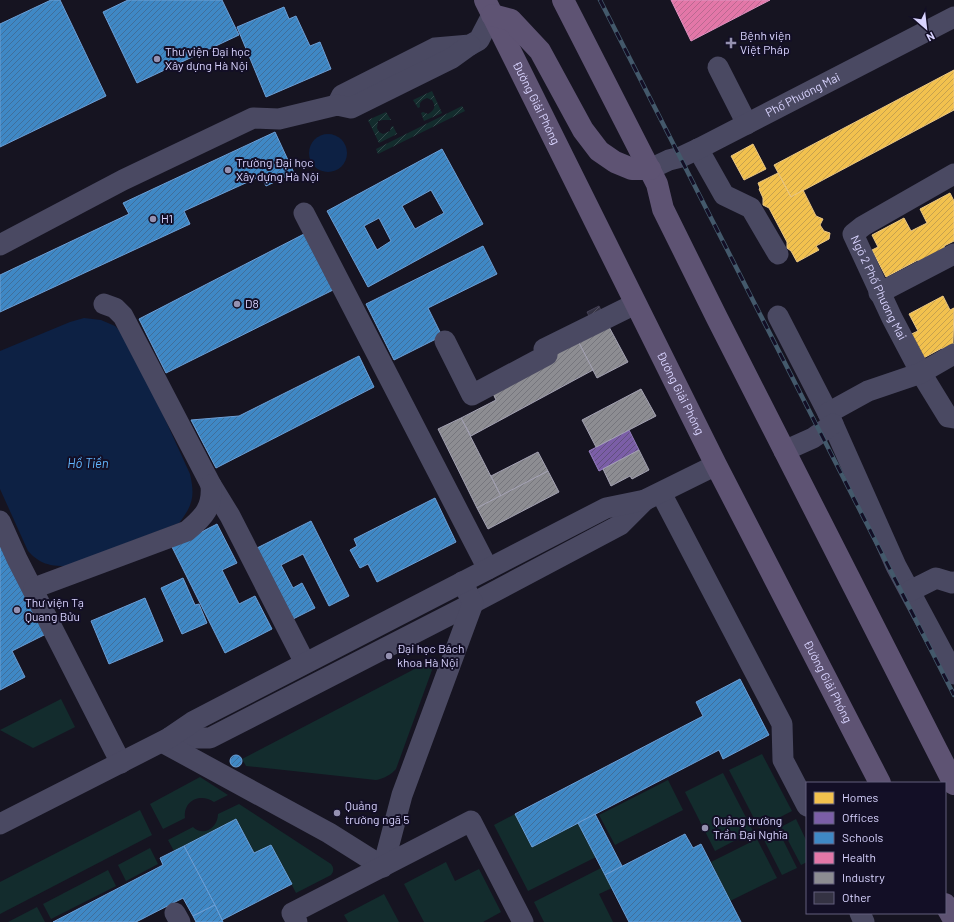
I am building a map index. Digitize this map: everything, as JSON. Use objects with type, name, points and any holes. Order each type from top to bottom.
[{"type":"main road","points":[[563,0],[650,169],[657,184],[663,209],[784,451],[954,782]]},
{"type":"main road","points":[[489,8],[511,20],[540,51],[582,130],[599,151],[615,162],[632,169],[650,169]]},
{"type":"main road","name":"Đường Giải Phóng","points":[[489,8],[716,465],[879,782]]},
{"type":"main road","points":[[946,906],[954,920]]},
{"type":"street","points":[[0,245],[110,187],[253,118],[279,119],[337,104],[342,95],[435,48],[470,45],[479,40],[489,8]]},
{"type":"street","name":"Phố Phương Mai","points":[[650,169],[698,149],[954,17]]},
{"type":"street","points":[[718,67],[747,124]]},
{"type":"street","points":[[698,149],[724,195],[751,208],[778,254]]},
{"type":"street","name":"Ngõ 2 Phố Phương Mai","points":[[954,174],[863,226],[853,234],[879,292],[921,373],[948,417],[954,418]]},
{"type":"street","points":[[304,213],[488,569]]},
{"type":"street","points":[[879,292],[954,254]]},
{"type":"street","points":[[104,304],[115,308],[123,316],[211,485],[230,516],[305,663]]},
{"type":"street","points":[[445,341],[472,395],[547,355],[544,349],[635,304]]},
{"type":"street","points":[[778,316],[830,418],[896,566],[954,674]]},
{"type":"street","points":[[784,451],[813,438],[830,418],[868,391],[921,373],[954,354]]},
{"type":"street","points":[[0,824],[121,763],[165,740],[194,721],[606,508],[653,496],[716,465]]},
{"type":"street","points":[[34,588],[187,530],[197,523],[210,504],[212,494],[211,485]]},
{"type":"street","points":[[165,740],[210,738],[473,603],[620,524],[653,496]]},
{"type":"street","points":[[653,496],[782,724],[783,760],[806,804]]},
{"type":"street","points":[[0,521],[121,763]]},
{"type":"street","points":[[910,591],[936,578],[953,585]]},
{"type":"street","points":[[382,867],[402,795],[473,603],[462,582]]},
{"type":"street","points":[[165,740],[329,833],[382,867]]},
{"type":"street","points":[[294,918],[382,867],[471,820],[523,922]]},
{"type":"green space","points":[[432,91],[442,113],[424,121],[421,113],[423,112],[428,114],[432,111],[434,106],[432,100],[427,98],[421,101],[420,107],[418,108],[413,100]]},
{"type":"green space","points":[[462,106],[465,111],[378,154],[376,149]]},
{"type":"green space","points":[[386,112],[391,120],[378,121],[377,128],[379,132],[383,134],[390,131],[391,127],[393,126],[397,134],[379,143],[368,120]]},
{"type":"green space","points":[[428,662],[432,670],[396,769],[382,779],[376,780],[246,766],[242,759]]},
{"type":"green space","points":[[61,699],[75,727],[33,748],[0,730]]},
{"type":"green space","points":[[762,754],[792,811],[759,828],[729,770]]},
{"type":"green space","points":[[723,773],[753,831],[715,851],[685,792]]},
{"type":"green space","points":[[200,777],[228,795],[214,802],[204,798],[194,800],[187,807],[185,818],[163,829],[150,804]]},
{"type":"green space","points":[[668,780],[683,810],[615,845],[599,815]]},
{"type":"green space","points":[[239,804],[331,864],[333,867],[333,872],[331,875],[296,893],[271,845],[254,853],[236,819],[174,851],[168,840],[193,827],[201,831],[209,830],[216,823],[218,814]]},
{"type":"green space","points":[[140,810],[152,835],[0,914],[0,882]]},
{"type":"green space","points":[[515,814],[532,847],[578,823],[596,857],[528,891],[494,825]]},
{"type":"green space","points":[[796,819],[806,840],[806,862],[801,865],[781,827]]},
{"type":"green space","points":[[777,828],[797,868],[782,875],[762,836]]},
{"type":"green space","points":[[757,839],[777,878],[730,901],[711,862]]},
{"type":"green space","points":[[150,848],[158,864],[126,881],[118,865]]},
{"type":"green space","points":[[446,862],[455,881],[479,869],[501,912],[483,922],[424,922],[404,884]]},
{"type":"green space","points":[[601,868],[612,888],[599,894],[613,922],[544,922],[534,902]]},
{"type":"green space","points":[[108,870],[116,886],[51,919],[43,904]]},
{"type":"green space","points":[[384,894],[399,922],[348,922],[344,915]]},
{"type":"green space","points":[[37,907],[45,922],[8,922]]},
{"type":"water","points":[[328,134],[338,137],[344,143],[347,153],[344,163],[338,169],[328,172],[318,169],[312,163],[309,153],[312,143],[318,137]]},
{"type":"water","name":"Hồ Tiền","points":[[84,318],[101,320],[115,326],[125,336],[139,362],[190,474],[192,500],[179,523],[66,566],[55,565],[45,563],[37,559],[28,551],[0,489],[0,351],[70,322]]},
{"type":"building: Homes","points":[[954,70],[954,110],[791,197],[774,165]]},
{"type":"building: Homes","points":[[753,144],[766,169],[744,180],[731,156]]},
{"type":"building: Homes","points":[[778,173],[791,197],[803,190],[816,216],[823,219],[820,225],[824,231],[830,233],[829,239],[816,246],[819,250],[797,262],[791,251],[787,248],[787,242],[769,208],[763,205],[763,198],[759,189],[758,183]]},
{"type":"building: Homes","points":[[950,193],[954,201],[954,241],[944,246],[946,250],[920,264],[918,260],[886,277],[872,250],[878,247],[872,235],[904,218],[911,231],[927,223],[920,209]]},
{"type":"building: Homes","points":[[943,296],[950,310],[954,308],[954,345],[945,354],[942,348],[918,361],[905,337],[918,331],[909,314]]},
{"type":"building: Offices","points":[[629,430],[639,450],[599,471],[589,451]]},
{"type":"building: Schools","points":[[51,0],[60,0],[106,96],[0,147],[0,24]]},
{"type":"building: Schools","name":"Thư viện Đại học Xây dựng Hà Nội","points":[[128,0],[222,0],[239,35],[137,83],[103,12]]},
{"type":"building: Schools","points":[[284,7],[289,19],[296,16],[310,46],[320,42],[331,69],[266,97],[237,27]]},
{"type":"building: Schools","name":"H1","points":[[275,132],[294,173],[266,186],[261,176],[184,211],[190,224],[0,312],[0,275],[129,214],[123,203]]},
{"type":"building: Schools","points":[[442,149],[483,224],[368,287],[327,211]],"holes":[[[431,190],[444,213],[415,229],[402,206]],[[379,218],[391,241],[377,250],[364,226]]]},
{"type":"building: Schools","name":"D8","points":[[306,233],[335,289],[166,373],[139,319]]},
{"type":"building: Schools","points":[[483,246],[497,274],[428,308],[442,336],[394,360],[366,304]]},
{"type":"building: Schools","points":[[359,356],[374,387],[216,468],[191,420],[239,416]]},
{"type":"building: Schools","points":[[435,498],[456,542],[377,582],[368,564],[360,568],[350,550],[357,546],[354,539]]},
{"type":"building: Schools","points":[[311,521],[349,596],[329,606],[303,554],[281,565],[293,588],[302,583],[315,608],[293,619],[257,548]]},
{"type":"building: Schools","points":[[217,524],[237,563],[222,570],[239,604],[255,596],[272,629],[225,653],[172,547]]},
{"type":"building: Schools","name":"Thư viện Tạ Quang Bửu","points":[[0,542],[46,634],[12,651],[25,677],[0,690]]},
{"type":"building: Schools","points":[[183,578],[195,605],[199,604],[207,623],[182,634],[161,588]]},
{"type":"building: Schools","points":[[145,598],[163,641],[109,664],[91,621]]},
{"type":"building: Schools","points":[[740,679],[769,735],[723,759],[719,750],[532,847],[515,814],[703,716],[696,702]]},
{"type":"building: Schools","points":[[234,755],[238,755],[242,761],[238,767],[234,767],[230,763],[230,759]]},
{"type":"building: Schools","points":[[595,814],[622,866],[605,875],[578,823]]},
{"type":"building: Schools","points":[[236,819],[254,853],[271,845],[292,884],[222,920],[184,846]]},
{"type":"building: Schools","points":[[685,834],[693,848],[701,844],[741,922],[629,922],[605,875]]},
{"type":"building: Schools","points":[[184,846],[215,905],[193,916],[183,898],[136,922],[53,922],[163,865],[160,858]]},
{"type":"building: Schools","points":[[215,905],[223,922],[196,922],[193,916]]},
{"type":"building: Health","points":[[671,0],[770,0],[691,41]]},
{"type":"building: Industry","points":[[608,325],[628,362],[597,378],[578,341]]},
{"type":"building: Industry","points":[[578,341],[593,370],[471,436],[461,418],[496,400],[490,387]]},
{"type":"building: Industry","points":[[641,389],[656,416],[596,447],[582,420]]},
{"type":"building: Industry","points":[[461,418],[501,496],[477,508],[438,429]]},
{"type":"building: Industry","points":[[639,450],[649,470],[632,479],[630,476],[611,486],[603,469]]},
{"type":"building: Industry","points":[[538,452],[548,471],[501,496],[491,476]]},
{"type":"building: Industry","points":[[548,471],[559,492],[488,529],[477,508]]},
{"type":"building: Other","points":[[599,306],[603,315],[591,320],[587,312]]},
{"type":"railway","points":[[600,0],[954,695]]},
{"type":"place","name":"Bệnh viện Việt Pháp","points":[[731,43]]},
{"type":"place","name":"Thư viện Đại học Xây dựng Hà Nội","points":[[157,59]]},
{"type":"place","name":"Trường Đại học Xây dựng Hà Nội","points":[[228,170]]},
{"type":"place","name":"H1","points":[[153,219]]},
{"type":"place","name":"D8","points":[[237,304]]},
{"type":"place","name":"Thư viện Tạ Quang Bửu","points":[[17,610]]},
{"type":"place","name":"Đại học Bách khoa Hà Nội","points":[[389,656]]},
{"type":"place","name":"Quảng trường ngã 5","points":[[337,813]]},
{"type":"place","name":"Quảng trường Trần Đại Nghĩa","points":[[705,828]]}]
